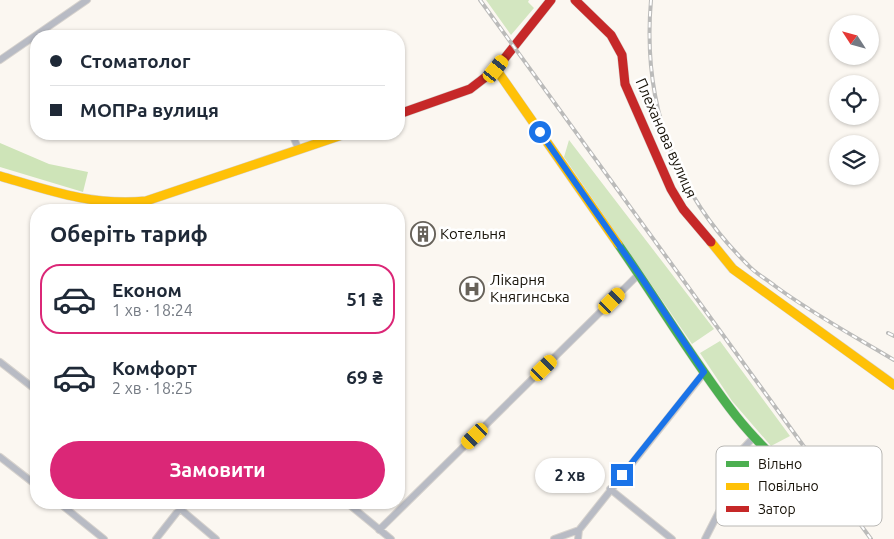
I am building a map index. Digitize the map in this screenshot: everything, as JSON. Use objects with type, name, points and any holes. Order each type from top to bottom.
[{"type":"street","points":[[44,30],[88,0]]},
{"type":"street","points":[[405,112],[470,89],[496,69],[551,0]]},
{"type":"street","name":"Плеханова вулиця","points":[[575,0],[612,35],[622,55],[625,84],[671,189],[683,209],[733,269],[894,385]]},
{"type":"street","points":[[0,60],[30,40]]},
{"type":"street","points":[[496,69],[639,274],[704,372],[754,437],[764,446]]},
{"type":"street","points":[[295,140],[300,150]]},
{"type":"street","points":[[152,204],[328,140]]},
{"type":"street","points":[[0,176],[80,199],[130,204]]},
{"type":"street","points":[[405,504],[639,274]]},
{"type":"street","points":[[0,362],[30,385]]},
{"type":"street","points":[[578,539],[579,530],[704,372]]},
{"type":"street","points":[[745,446],[754,437]]},
{"type":"street","points":[[0,457],[30,481]]},
{"type":"street","points":[[610,489],[672,539]]},
{"type":"street","points":[[67,509],[104,539]]},
{"type":"street","points":[[156,539],[180,509],[216,539]]},
{"type":"street","points":[[354,509],[391,539]]},
{"type":"street","points":[[379,530],[400,509]]},
{"type":"street","points":[[705,539],[716,518]]},
{"type":"street","points":[[554,539],[579,530]]},
{"type":"green space","points":[[486,0],[529,0],[528,2],[534,8],[511,35]]},
{"type":"green space","points":[[569,140],[714,329],[692,344],[564,157]]},
{"type":"green space","points":[[0,143],[49,164],[88,172],[83,192],[0,167]]},
{"type":"green space","points":[[720,341],[790,436],[771,446],[732,401],[700,353]]},
{"type":"railway","points":[[480,0],[804,446]]},
{"type":"railway","points":[[651,0],[650,38],[652,75],[658,110],[668,144],[682,176],[700,207],[722,237],[757,273],[789,296],[894,360]]},
{"type":"railway","points":[[888,333],[894,336]]},
{"type":"railway","points":[[862,526],[871,539]]},
{"type":"traffic: fast","points":[[618,244],[705,374],[736,416],[763,446]]},
{"type":"traffic: slow","points":[[496,69],[618,244]]},
{"type":"traffic: slow","points":[[0,176],[72,196],[108,201],[146,201],[327,140]]},
{"type":"traffic: slow","points":[[711,242],[733,269],[894,385]]},
{"type":"traffic: jam","points":[[405,112],[470,89],[496,69],[551,0]]},
{"type":"traffic: jam","points":[[575,0],[611,35],[622,55],[625,84],[671,189],[683,209],[711,242]]},
{"type":"place","name":"Котельня","points":[[423,234]]},
{"type":"place","name":"Лікарня Княгинська","points":[[472,289]]},
{"type":"route","points":[[540,132],[639,274],[704,372],[622,475]]}]
